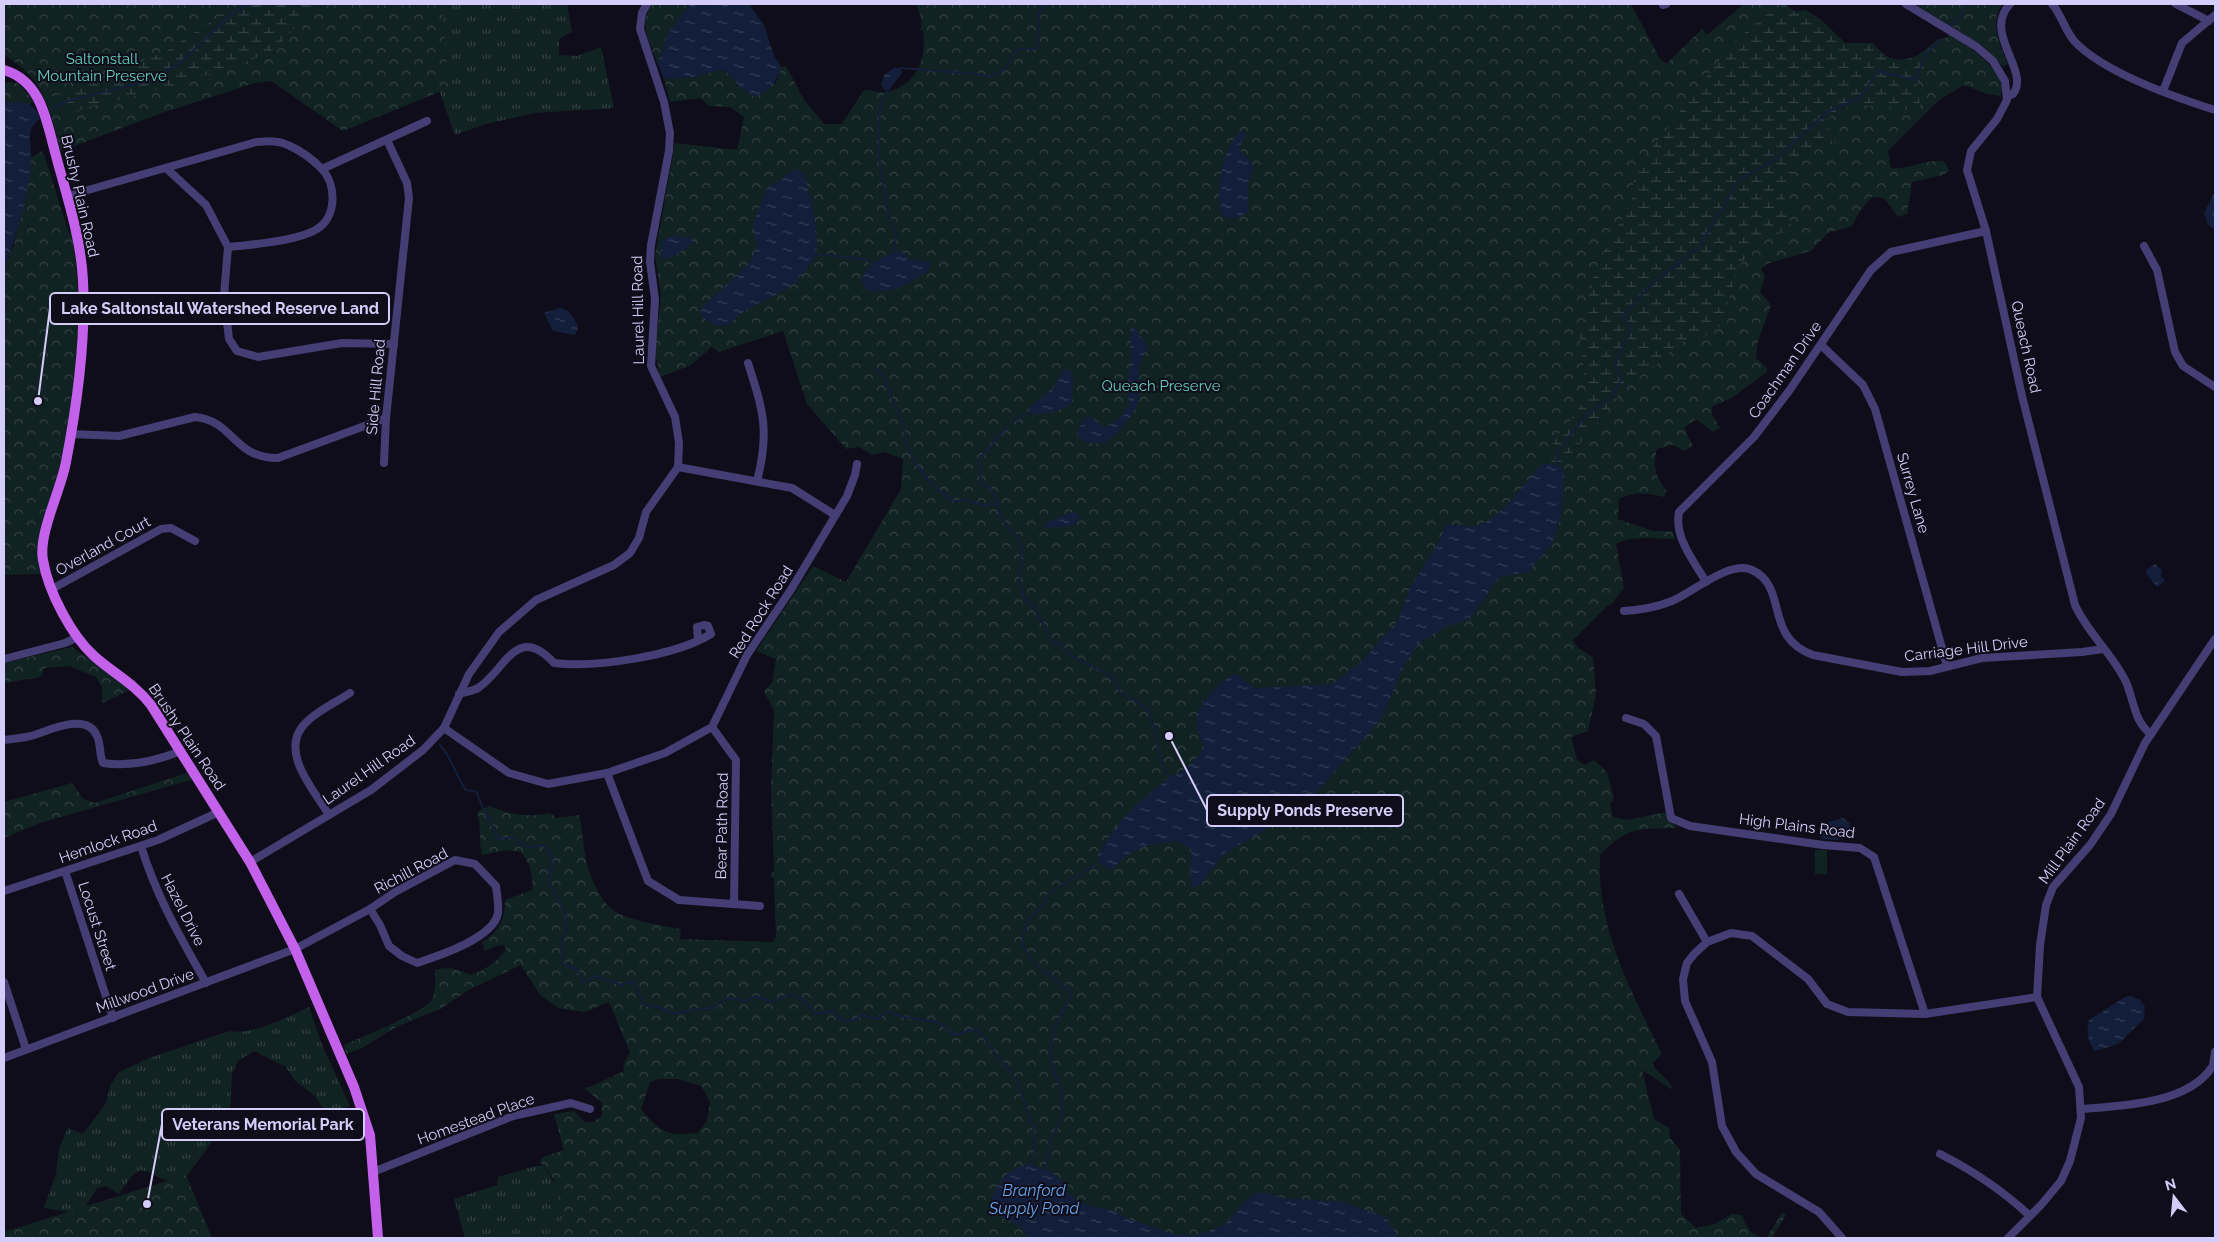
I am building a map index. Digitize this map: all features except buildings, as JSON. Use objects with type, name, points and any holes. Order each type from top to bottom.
[{"type":"main road","name":"Brushy Plain Road","points":[[4,70],[24,81],[41,102],[67,196],[76,236],[83,283],[79,360],[70,434],[62,483],[43,544],[44,567],[52,589],[78,637],[95,656],[140,691],[181,751],[250,862],[294,949],[362,1106],[370,1135],[378,1238]]},
{"type":"street","name":"Laurel Hill Road","points":[[250,862],[329,815],[397,771],[424,750],[444,728],[469,674],[499,632],[524,609],[549,594],[614,565],[630,554],[639,538],[646,512],[678,467],[680,450],[678,427],[670,405],[655,376],[651,359],[655,299],[650,262],[651,245],[669,152],[670,133],[666,108],[640,27],[642,13],[647,4]]},
{"type":"street","points":[[1906,4],[1986,54],[2003,75],[2008,96]]},
{"type":"street","name":"Queach Road","points":[[2010,4],[2002,16],[2001,26],[2017,87],[2013,94],[2008,96],[2002,110],[1976,144],[1969,158],[1968,177],[1986,231],[2022,396],[2072,595],[2084,624],[2125,681],[2142,726],[2151,734]]},
{"type":"street","points":[[2052,4],[2074,40],[2101,61],[2163,92],[2215,110]]},
{"type":"street","points":[[2176,4],[2209,21]]},
{"type":"street","points":[[2163,92],[2182,43],[2215,15]]},
{"type":"street","points":[[322,169],[427,121]]},
{"type":"street","name":"Side Hill Road","points":[[384,463],[386,418],[409,198],[406,183],[387,140]]},
{"type":"street","points":[[67,196],[256,142],[275,141],[289,145],[322,169],[328,178],[332,193],[332,210],[326,221],[317,230],[261,244],[228,247]]},
{"type":"street","points":[[166,168],[206,205],[228,247],[224,296],[229,339],[237,351],[258,357],[342,343],[394,344]]},
{"type":"street","name":"Coachman Drive","points":[[1706,582],[1679,534],[1677,523],[1679,512],[1754,437],[1821,345],[1871,270],[1891,252],[1986,231]]},
{"type":"street","points":[[2144,246],[2157,270],[2174,352],[2183,366],[2215,386]]},
{"type":"street","name":"Surrey Lane","points":[[1821,345],[1863,385],[1875,409],[1947,666]]},
{"type":"street","points":[[748,363],[763,408],[765,451],[757,481]]},
{"type":"street","points":[[70,434],[119,436],[195,417],[205,418],[218,423],[246,451],[264,458],[278,458],[386,418]]},
{"type":"street","name":"Red Rock Road","points":[[712,727],[747,655],[792,588],[847,496],[857,464]]},
{"type":"street","points":[[678,467],[792,488],[835,515]]},
{"type":"street","name":"Overland Court","points":[[52,589],[162,529],[171,528],[195,541]]},
{"type":"street","name":"Carriage Hill Drive","points":[[1624,611],[1654,607],[1671,601],[1732,569],[1741,567],[1756,572],[1769,585],[1786,637],[1802,651],[1812,655],[1902,672],[1930,671],[1982,658],[2103,649]]},
{"type":"street","points":[[4,659],[65,643],[78,637]]},
{"type":"street","name":"Mill Plain Road","points":[[2008,1238],[2054,1191],[2065,1175],[2078,1132],[2082,1109],[2079,1087],[2037,997],[2040,945],[2046,905],[2053,887],[2090,845],[2111,814],[2151,734],[2215,639]]},
{"type":"street","points":[[459,694],[477,688],[504,660],[517,651],[533,647],[545,654],[554,663],[580,666],[657,654],[698,640]]},
{"type":"street","points":[[329,815],[296,761],[296,738],[310,720],[350,693]]},
{"type":"street","name":"High Plains Road","points":[[1626,718],[1644,724],[1656,736],[1671,818],[1675,821],[1690,826],[1823,846],[1860,848],[1874,857],[1925,1014]]},
{"type":"street","points":[[4,740],[30,736],[68,724],[82,724],[90,728],[97,736],[103,763],[148,762],[181,751]]},
{"type":"street","points":[[444,728],[509,773],[548,784],[607,773],[665,753],[712,727]]},
{"type":"street","name":"Bear Path Road","points":[[712,727],[736,760],[734,903]]},
{"type":"street","points":[[607,773],[648,881],[679,900],[760,906]]},
{"type":"street","name":"Hemlock Road","points":[[4,892],[174,834],[219,812]]},
{"type":"street","name":"Hazel Drive","points":[[141,846],[154,885],[206,983]]},
{"type":"street","name":"Richill Road","points":[[294,949],[370,909],[395,892],[455,860],[475,864],[496,886],[498,915],[488,930],[452,950],[417,963],[402,956],[389,946],[380,925],[370,909]]},
{"type":"street","name":"Locust Street","points":[[65,871],[113,1018]]},
{"type":"street","points":[[1679,894],[1707,942]]},
{"type":"street","points":[[1842,1238],[1819,1212],[1756,1174],[1736,1152],[1722,1126],[1712,1062],[1685,1000],[1683,979],[1687,964],[1707,942],[1731,933],[1752,936],[1808,979],[1827,1004],[1848,1012],[1862,1010],[1925,1014],[2037,997]]},
{"type":"street","name":"Millwood Drive","points":[[4,1058],[294,949]]},
{"type":"street","points":[[4,982],[26,1049]]},
{"type":"street","points":[[2082,1109],[2151,1102],[2195,1084],[2212,1066],[2215,1052]]},
{"type":"street","name":"Homestead Place","points":[[373,1172],[513,1116],[571,1103],[590,1109]]},
{"type":"street","points":[[1940,1154],[1971,1169],[2003,1192],[2030,1216]]},
{"type":"green space","name":"Saltonstall Mountain Preserve","points":[[4,4],[444,4],[442,5],[449,88],[343,131],[271,81],[255,83],[162,113],[61,151],[49,108],[37,85],[18,64],[4,55]]},
{"type":"green space","points":[[238,4],[318,4],[272,51],[236,66],[139,95],[87,107],[65,117],[51,97],[165,52]]},
{"type":"green space","points":[[418,4],[567,4],[572,32],[559,39],[559,55],[577,56],[601,47],[614,108],[535,113],[486,124],[455,135],[441,96]]},
{"type":"green space","points":[[652,4],[690,4],[667,35],[658,64],[649,41],[646,26],[648,11]]},
{"type":"green space","name":"Queach Preserve","points":[[916,4],[1631,4],[1660,59],[1666,64],[1702,29],[1707,35],[1744,4],[1785,4],[1795,12],[1805,10],[1820,19],[1845,43],[1873,43],[1890,58],[1905,60],[1913,57],[1938,39],[1948,37],[1948,34],[1965,44],[1993,69],[2002,87],[2000,96],[1987,94],[1964,85],[1939,100],[1888,151],[1891,168],[1944,161],[1949,171],[1943,175],[1912,182],[1907,214],[1898,217],[1884,198],[1872,197],[1860,211],[1852,226],[1828,233],[1811,251],[1766,264],[1761,270],[1765,276],[1760,292],[1771,305],[1757,344],[1756,358],[1767,368],[1767,372],[1733,397],[1712,407],[1712,414],[1720,428],[1713,432],[1696,419],[1684,428],[1693,446],[1684,451],[1673,445],[1657,449],[1655,467],[1658,477],[1667,492],[1664,497],[1641,493],[1619,499],[1618,519],[1653,531],[1672,531],[1675,539],[1637,538],[1616,544],[1624,588],[1611,605],[1607,606],[1573,640],[1578,648],[1593,657],[1596,694],[1588,731],[1571,737],[1577,760],[1585,765],[1594,760],[1607,772],[1614,798],[1610,804],[1613,817],[1627,820],[1667,812],[1677,828],[1643,829],[1627,834],[1619,839],[1600,855],[1600,882],[1604,908],[1618,958],[1662,1054],[1652,1063],[1669,1082],[1673,1090],[1642,1070],[1654,1119],[1670,1129],[1669,1136],[1680,1150],[1681,1214],[1696,1228],[1715,1224],[1732,1214],[1742,1215],[1750,1231],[1762,1237],[1767,1237],[1782,1213],[1786,1215],[1772,1238],[546,1238],[560,1223],[563,1215],[553,1178],[540,1162],[543,1157],[564,1150],[554,1114],[574,1111],[585,1122],[593,1122],[602,1116],[602,1103],[584,1088],[624,1071],[623,1065],[630,1052],[609,1002],[585,1012],[558,1008],[540,995],[521,965],[470,989],[440,1009],[396,1027],[362,1048],[346,1054],[344,1045],[416,1012],[431,1001],[433,998],[435,970],[453,969],[470,975],[490,965],[506,950],[504,945],[485,951],[482,942],[493,934],[500,925],[504,914],[505,900],[532,890],[532,874],[521,852],[507,850],[482,855],[477,812],[489,806],[519,814],[550,813],[556,818],[579,815],[587,864],[591,876],[605,902],[620,914],[646,922],[681,929],[680,939],[773,942],[776,937],[774,879],[770,876],[774,870],[771,787],[774,711],[764,691],[772,683],[776,659],[756,651],[813,566],[846,582],[901,489],[903,459],[884,452],[872,455],[859,447],[846,449],[807,404],[783,331],[719,352],[712,347],[691,365],[660,377],[655,351],[661,296],[655,256],[675,143],[737,150],[744,117],[730,107],[709,106],[700,98],[670,102],[664,79],[694,77],[719,70],[726,71],[740,87],[776,83],[781,67],[786,66],[804,100],[824,124],[842,124],[864,90],[891,91],[908,82],[919,67],[924,40],[923,31],[920,30],[920,13]],"holes":[[[659,1079],[678,1079],[701,1086],[710,1102],[707,1120],[698,1133],[679,1134],[665,1131],[654,1123],[641,1109],[650,1082]]]},
{"type":"green space","points":[[1785,4],[1795,12],[1805,10],[1820,19],[1845,43],[1873,43],[1889,58],[1901,60],[1922,54],[1927,61],[1926,78],[1913,88],[1919,98],[1920,107],[1916,110],[1880,106],[1856,106],[1835,114],[1825,122],[1826,128],[1833,131],[1837,136],[1834,143],[1806,149],[1796,158],[1784,196],[1791,225],[1789,232],[1765,236],[1755,243],[1736,272],[1722,325],[1707,335],[1681,342],[1657,364],[1632,382],[1561,466],[1543,463],[1556,438],[1583,403],[1586,390],[1580,336],[1588,298],[1598,263],[1632,200],[1633,182],[1645,157],[1731,45],[1763,17]]},
{"type":"green space","points":[[1915,4],[2003,4],[1999,10],[1996,26],[1999,42],[2008,64],[2003,66],[1982,45]]},
{"type":"green space","points":[[4,83],[18,83],[34,101],[30,104],[4,103]]},
{"type":"green space","points":[[43,151],[69,234],[71,230],[78,286],[76,371],[61,471],[46,515],[39,544],[42,574],[4,575],[4,267],[14,245],[31,157]]},
{"type":"green space","points":[[72,647],[132,689],[102,703],[102,687],[96,677],[69,666],[45,668],[40,677],[4,683],[4,663]]},
{"type":"green space","points":[[190,772],[194,779],[40,823],[4,838],[4,802],[72,783],[83,799],[95,803]]},
{"type":"green space","points":[[1815,850],[1827,850],[1827,874],[1815,874]]},
{"type":"green space","points":[[309,1007],[322,1045],[350,1106],[330,1113],[324,1110],[315,1096],[295,1081],[286,1067],[254,1051],[238,1061],[232,1074],[230,1116],[182,1183],[162,1179],[149,1172],[140,1170],[131,1177],[119,1194],[106,1186],[97,1188],[81,1214],[44,1208],[56,1174],[59,1148],[68,1128],[83,1134],[106,1103],[110,1086],[119,1072],[149,1058],[229,1031],[248,1031],[269,1025]]},
{"type":"green space","points":[[536,1166],[543,1166],[559,1194],[563,1211],[563,1218],[560,1224],[546,1238],[465,1238],[454,1199],[497,1185],[498,1177]]},
{"type":"green space","points":[[186,1175],[212,1238],[4,1238],[4,1232]]},
{"type":"water","points":[[690,4],[749,4],[764,25],[774,56],[781,67],[777,78],[768,89],[754,97],[740,87],[726,71],[719,70],[694,77],[664,79],[658,64],[667,35]]},
{"type":"water","points":[[894,68],[901,68],[902,73],[889,90],[886,91],[881,85],[884,75]]},
{"type":"water","points":[[18,102],[30,104],[38,113],[40,119],[35,123],[30,132],[31,157],[25,199],[18,228],[4,267],[4,103]]},
{"type":"water","points":[[1244,130],[1246,134],[1239,148],[1254,167],[1248,182],[1248,213],[1237,218],[1224,218],[1219,198],[1222,170],[1231,145],[1237,135]]},
{"type":"water","points":[[796,169],[804,174],[814,214],[817,245],[814,258],[799,278],[785,290],[743,312],[727,325],[720,326],[712,323],[701,315],[700,309],[751,262],[757,244],[754,221],[767,188]]},
{"type":"water","points":[[2215,191],[2215,230],[2208,225],[2204,213]]},
{"type":"water","points":[[674,235],[690,238],[693,243],[673,257],[660,259],[662,240]]},
{"type":"water","points":[[897,251],[904,253],[909,259],[930,262],[930,269],[908,284],[892,290],[866,290],[861,280],[867,270],[871,265]]},
{"type":"water","points":[[559,308],[569,312],[574,318],[578,328],[575,335],[553,331],[544,313]]},
{"type":"water","points":[[1132,327],[1135,327],[1148,347],[1140,366],[1140,393],[1137,405],[1124,425],[1107,441],[1096,444],[1082,440],[1077,433],[1084,419],[1090,416],[1104,428],[1120,417],[1129,404],[1127,386],[1131,361],[1130,331]]},
{"type":"water","points":[[1067,369],[1073,374],[1072,402],[1048,413],[1032,414],[1029,408],[1054,387],[1062,370]]},
{"type":"water","points":[[1543,463],[1561,466],[1564,475],[1561,515],[1552,544],[1528,572],[1499,577],[1469,620],[1449,625],[1418,644],[1403,667],[1381,719],[1315,794],[1260,833],[1224,854],[1201,884],[1192,887],[1190,877],[1191,849],[1177,841],[1148,845],[1127,855],[1112,870],[1099,863],[1098,855],[1125,816],[1151,791],[1185,768],[1200,754],[1204,747],[1197,729],[1197,720],[1202,704],[1213,690],[1234,673],[1255,688],[1333,684],[1364,659],[1398,620],[1410,588],[1439,542],[1445,527],[1453,525],[1475,526],[1487,521],[1505,507]]},
{"type":"water","points":[[1074,512],[1079,515],[1080,519],[1072,526],[1045,528],[1044,525],[1058,517]]},
{"type":"water","points":[[2155,564],[2162,570],[2161,576],[2165,581],[2157,587],[2147,575],[2146,570]]},
{"type":"water","points":[[1843,818],[1850,823],[1847,837],[1837,840],[1822,839],[1820,834],[1825,823]]},
{"type":"water","points":[[2131,996],[2140,1000],[2145,1007],[2144,1019],[2118,1044],[2095,1051],[2088,1036],[2089,1020],[2125,997]]},
{"type":"water","name":"Branford Supply Pond","points":[[1030,1164],[1051,1172],[1062,1180],[1065,1190],[1079,1203],[1114,1211],[1129,1219],[1174,1234],[1192,1236],[1223,1226],[1248,1198],[1260,1192],[1283,1198],[1343,1202],[1385,1217],[1397,1235],[1395,1238],[1028,1238],[1020,1226],[1000,1217],[991,1204],[996,1189],[1004,1177],[1015,1169]]},
{"type":"waterway","points":[[51,109],[68,101],[148,81],[180,63],[235,11],[250,4]]},
{"type":"waterway","points":[[901,68],[985,76],[997,74],[1007,66],[1014,53],[1018,50],[1038,48],[1039,12],[1045,4]]},
{"type":"waterway","points":[[1950,26],[1964,11],[1964,4]]},
{"type":"waterway","points":[[1556,467],[1558,451],[1587,414],[1613,396],[1621,379],[1615,364],[1631,330],[1623,315],[1654,282],[1699,247],[1739,180],[1776,159],[1827,112],[1860,98],[1878,71],[1915,80],[1927,53],[1940,41]]},
{"type":"waterway","points":[[887,90],[881,104],[879,119],[879,158],[888,214],[896,234],[894,252]]},
{"type":"waterway","points":[[816,254],[862,259],[872,263]]},
{"type":"waterway","points":[[874,369],[882,373],[903,424],[909,449],[924,476],[947,497],[956,502],[964,499],[982,505],[998,504],[1000,515],[1006,525],[1021,541],[1020,586],[1024,598],[1034,608],[1055,645],[1058,642],[1070,655],[1113,677],[1120,692],[1147,710],[1152,721],[1163,764],[1171,780]]},
{"type":"waterway","points":[[1013,422],[1029,412]]},
{"type":"waterway","points":[[998,503],[990,488],[981,484],[979,460],[1007,427]]},
{"type":"waterway","points":[[440,745],[448,755],[466,790],[477,792],[481,805],[498,839],[513,837],[528,848],[542,845],[551,853],[552,867],[549,872],[548,882],[566,913],[567,926],[561,942],[564,964],[578,970],[583,982],[596,976],[622,985],[633,981],[644,1005],[659,1007],[673,1014],[696,1009],[713,1008],[728,998],[746,1001],[755,996],[772,1002],[791,994],[804,1001],[816,1014],[833,1011],[845,1022],[862,1015],[877,1019],[888,1011],[897,1015],[937,1023],[954,1035],[977,1029],[1016,1080],[1032,1124],[1036,1145],[1031,1166]]},
{"type":"waterway","points":[[1046,1172],[1050,1143],[1063,1113],[1062,1091],[1053,1070],[1051,1052],[1053,1031],[1072,995],[1071,991],[1042,970],[1027,954],[1023,944],[1024,933],[1029,920],[1045,903],[1049,893],[1095,865]]},
{"type":"place","name":"Lake Saltonstall Watershed Reserve Land","points":[[38,401]]},
{"type":"place","name":"Supply Ponds Preserve","points":[[1169,736]]},
{"type":"place","name":"Veterans Memorial Park","points":[[147,1204]]}]
